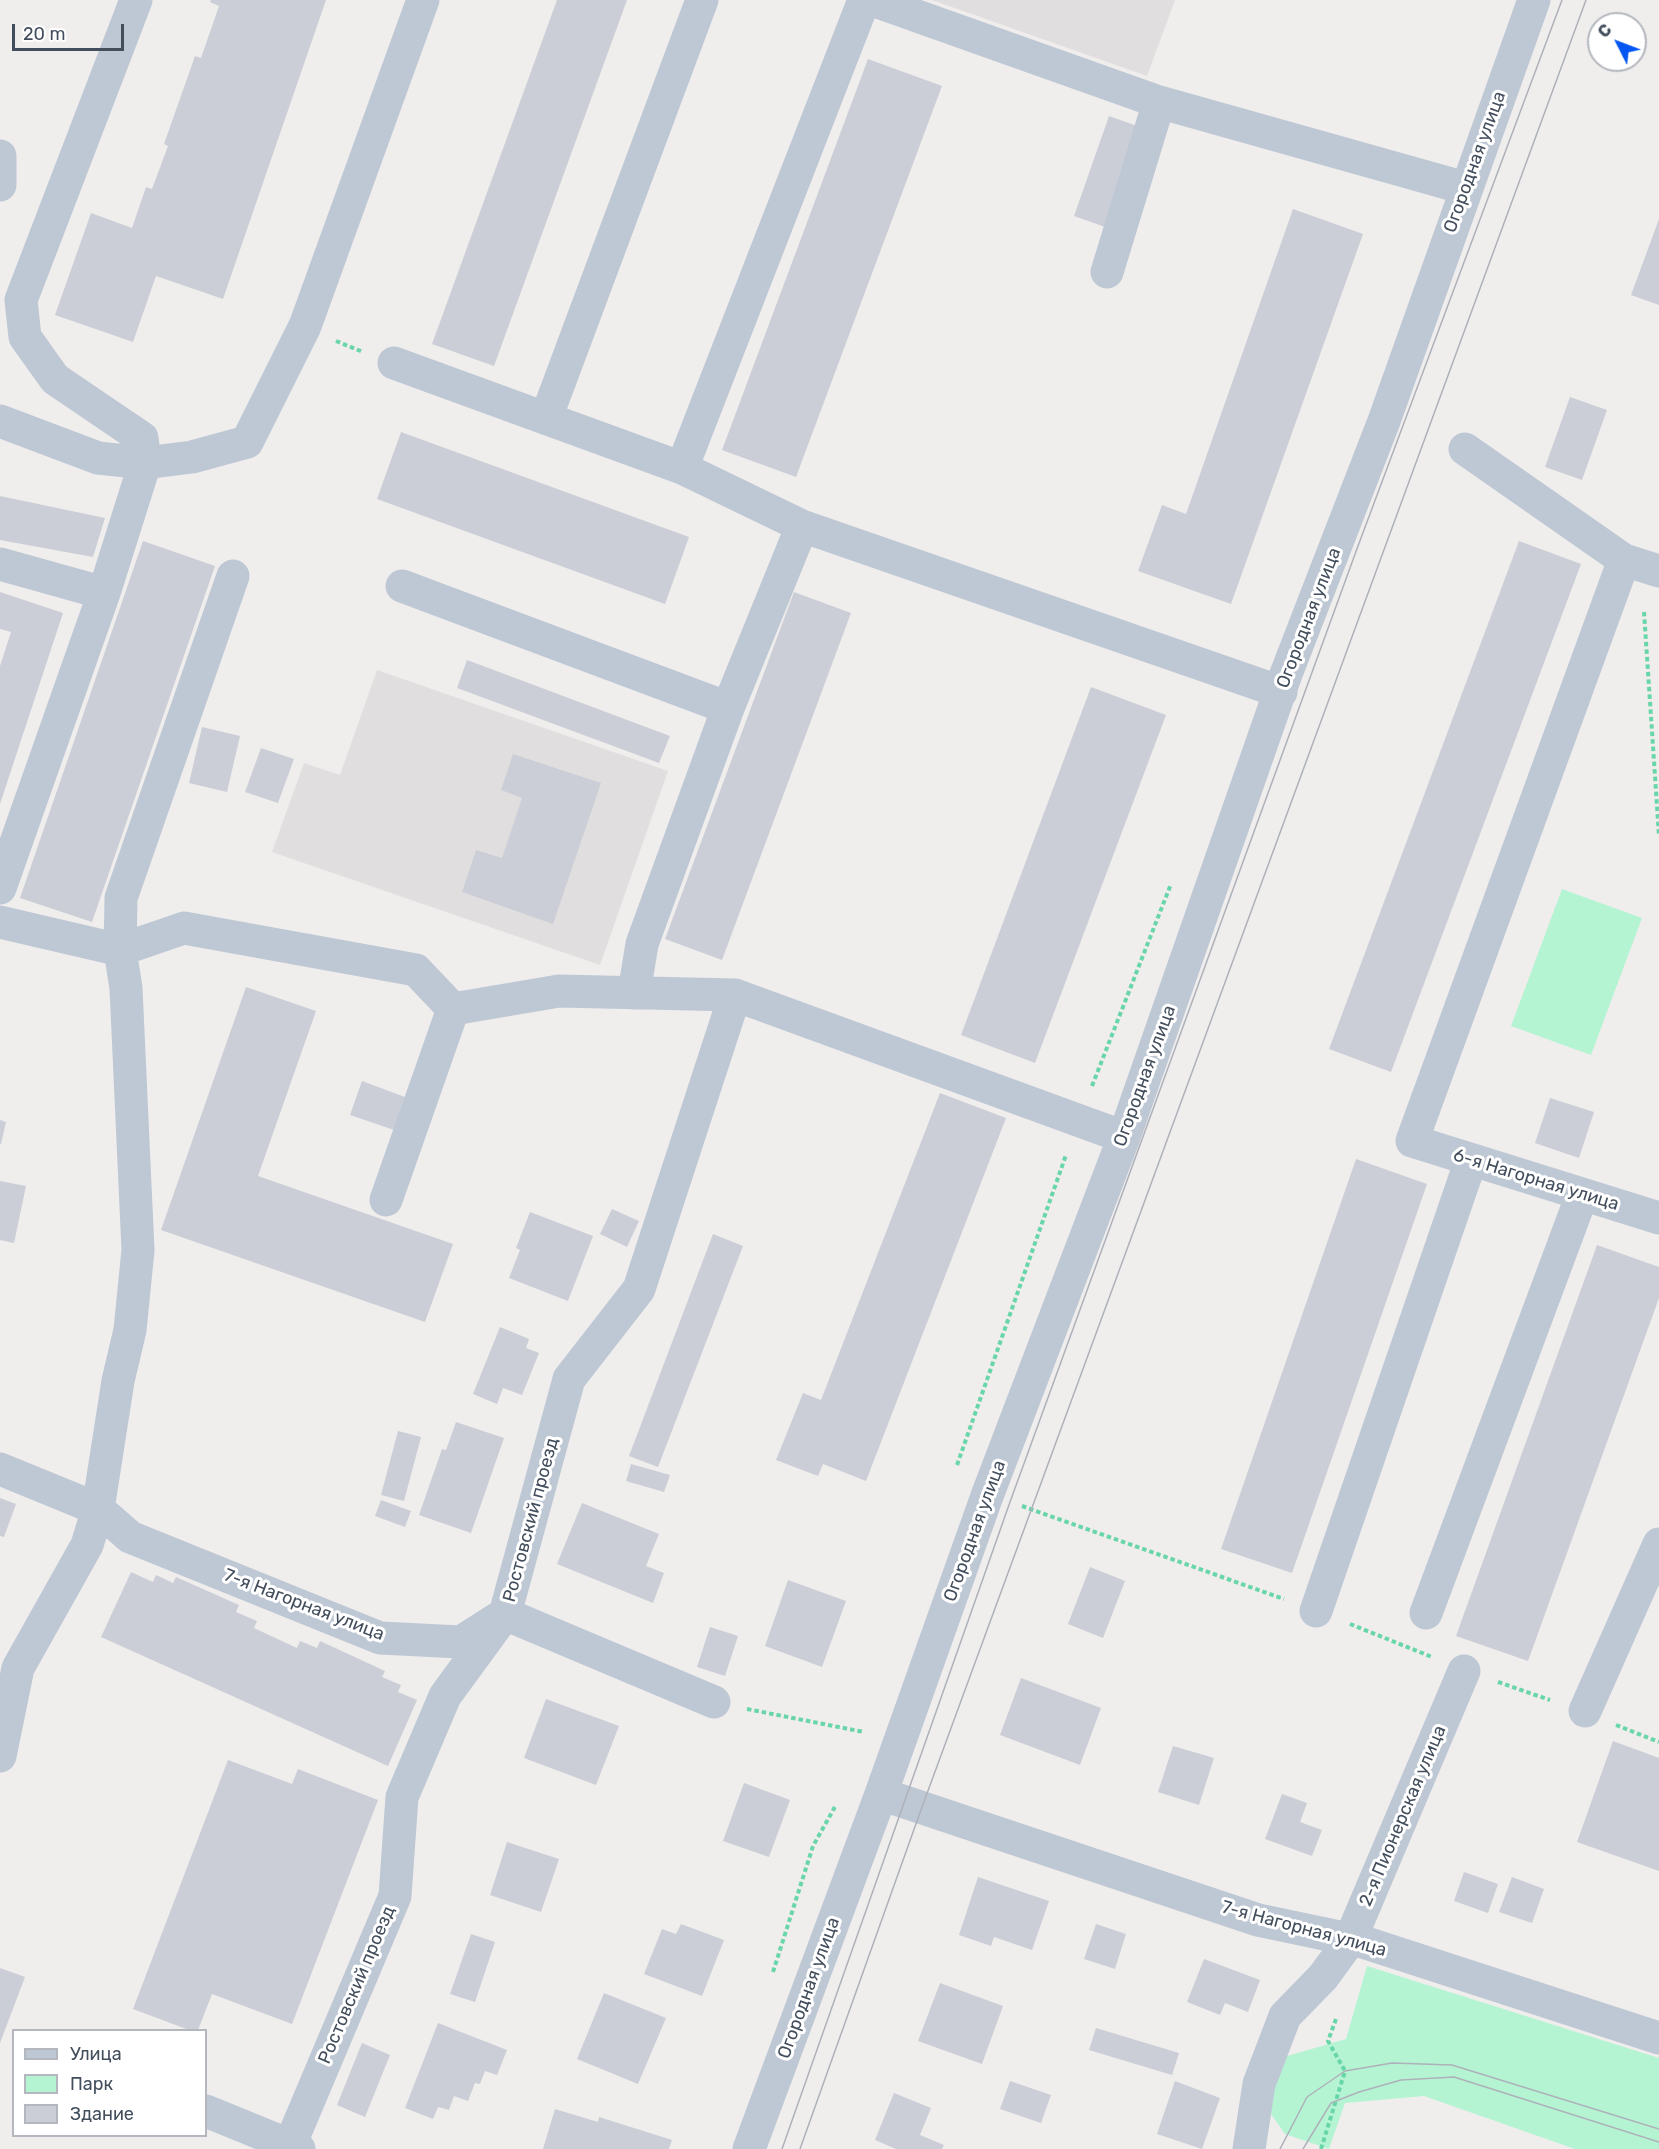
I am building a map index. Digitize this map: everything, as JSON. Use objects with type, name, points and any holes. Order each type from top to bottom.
[{"type":"street","points":[[0,888],[104,593],[145,463],[142,438],[55,379],[26,337],[21,300],[136,0]]},
{"type":"street","points":[[0,421],[98,458],[145,463],[192,457],[247,442],[305,326],[423,0]]},
{"type":"street","points":[[546,418],[702,0]]},
{"type":"street","points":[[682,468],[864,0]]},
{"type":"street","points":[[872,0],[1160,102],[1465,188]]},
{"type":"street","name":"Огородная улица","points":[[749,2149],[881,1794],[987,1496],[1124,1137],[1281,692],[1384,421],[1465,188],[1534,0]]},
{"type":"street","points":[[1107,272],[1160,102]]},
{"type":"street","points":[[0,156],[0,185]]},
{"type":"street","points":[[394,363],[682,468],[802,526],[1281,692]]},
{"type":"street","points":[[1465,449],[1644,566]]},
{"type":"street","points":[[634,993],[642,944],[728,708],[802,526]]},
{"type":"street","points":[[0,564],[104,593]]},
{"type":"street","name":"6-я Нагорная улица","points":[[1644,566],[1412,1141],[1659,1218]]},
{"type":"street","points":[[0,1756],[18,1668],[87,1545],[98,1509],[118,1381],[130,1329],[138,1250],[126,988],[120,950],[121,898],[233,576]]},
{"type":"street","points":[[402,586],[728,708]]},
{"type":"street","points":[[0,922],[120,950],[184,928],[416,970],[453,1009]]},
{"type":"street","points":[[453,1009],[559,991],[735,996],[1124,1137]]},
{"type":"street","name":"Ростовский проезд","points":[[295,2147],[395,1896],[402,1797],[446,1696],[505,1614],[569,1380],[639,1289],[735,996]]},
{"type":"street","points":[[386,1200],[453,1009]]},
{"type":"street","points":[[1316,1611],[1471,1160]]},
{"type":"street","points":[[1426,1613],[1582,1195]]},
{"type":"street","name":"7-я Нагорная улица","points":[[0,1469],[98,1509],[130,1537],[381,1638],[461,1642],[505,1614]]},
{"type":"street","points":[[1585,1712],[1659,1544]]},
{"type":"street","points":[[505,1614],[714,1702]]},
{"type":"street","name":"2-я Пионерская улица","points":[[1249,2149],[1259,2084],[1285,2016],[1323,1977],[1350,1940],[1464,1671]]},
{"type":"street","name":"7-я Нагорная улица","points":[[881,1794],[1258,1920],[1350,1940],[1659,2038]]},
{"type":"street","points":[[207,2111],[295,2147]]},
{"type":"path","points":[[1644,566],[1644,611],[1659,836]]},
{"type":"path","points":[[954,1475],[1078,1120],[1174,878]]},
{"type":"path","points":[[714,1702],[864,1732]]},
{"type":"path","points":[[861,1742],[868,1721]]},
{"type":"path","points":[[770,1982],[813,1846],[839,1799]]},
{"type":"path","points":[[1321,2149],[1345,2071],[1328,2042],[1339,2008]]},
{"type":"shaded area","points":[[932,0],[1175,0],[1147,76]]},
{"type":"shaded area","points":[[377,670],[668,771],[600,965],[272,852],[304,763],[340,775]]},
{"type":"green space","points":[[1562,889],[1642,918],[1591,1055],[1511,1026]]},
{"type":"green space","points":[[1367,1966],[1659,2058],[1659,2149],[1575,2149],[1424,2096],[1345,2103],[1329,2149],[1285,2134],[1268,2110],[1263,2063],[1346,2039]]},
{"type":"building","points":[[211,0],[326,0],[223,299],[156,276],[133,342],[55,315],[91,213],[132,228],[146,187],[152,189],[168,146],[164,144],[195,56],[201,58],[219,6],[210,2]]},
{"type":"building","points":[[557,0],[627,0],[494,366],[432,344]]},
{"type":"building","points":[[868,59],[942,86],[796,477],[722,450]]},
{"type":"building","points":[[1109,116],[1143,128],[1108,228],[1074,216]]},
{"type":"building","points":[[1293,209],[1363,234],[1231,604],[1138,571],[1162,505],[1186,514]]},
{"type":"building","points":[[1659,219],[1659,305],[1631,295]]},
{"type":"building","points":[[1570,397],[1607,410],[1582,480],[1545,467]]},
{"type":"building","points":[[401,432],[689,537],[665,604],[377,499]]},
{"type":"building","points":[[0,496],[105,518],[93,557],[0,540]]},
{"type":"building","points":[[143,541],[215,566],[92,922],[20,898]]},
{"type":"building","points":[[1519,541],[1581,564],[1391,1072],[1329,1049]]},
{"type":"building","points":[[0,592],[63,613],[0,804],[0,666],[11,632],[0,629]]},
{"type":"building","points":[[794,592],[851,613],[722,960],[665,939]]},
{"type":"building","points":[[467,660],[670,736],[659,763],[457,688]]},
{"type":"building","points":[[1091,687],[1166,715],[1035,1063],[961,1035]]},
{"type":"building","points":[[202,727],[240,736],[227,792],[189,783]]},
{"type":"building","points":[[261,748],[294,759],[278,803],[245,792]]},
{"type":"building","points":[[513,754],[601,783],[553,924],[462,892],[476,850],[502,858],[522,798],[501,790]]},
{"type":"building","points":[[246,987],[316,1011],[258,1176],[453,1244],[425,1322],[161,1230]]},
{"type":"building","points":[[362,1081],[405,1097],[394,1130],[350,1115]]},
{"type":"building","points":[[940,1093],[1006,1118],[866,1481],[823,1464],[818,1476],[776,1460],[803,1393],[821,1400]]},
{"type":"building","points":[[1550,1098],[1594,1112],[1579,1158],[1535,1143]]},
{"type":"building","points":[[0,1120],[6,1122],[1,1144],[0,1144]]},
{"type":"building","points":[[1356,1159],[1427,1184],[1292,1573],[1221,1549]]},
{"type":"building","points":[[0,1181],[26,1186],[14,1243],[0,1240]]},
{"type":"building","points":[[612,1209],[639,1221],[627,1247],[600,1234]]},
{"type":"building","points":[[530,1212],[593,1236],[568,1301],[509,1278],[520,1250],[516,1248]]},
{"type":"building","points":[[713,1234],[743,1246],[658,1467],[629,1456]]},
{"type":"building","points":[[1597,1245],[1659,1267],[1659,1298],[1528,1661],[1456,1636]]},
{"type":"building","points":[[500,1327],[529,1339],[526,1348],[539,1353],[522,1395],[503,1388],[497,1404],[473,1394]]},
{"type":"building","points":[[456,1422],[504,1438],[471,1533],[419,1515],[442,1449],[446,1450]]},
{"type":"building","points":[[398,1431],[421,1437],[404,1501],[381,1495]]},
{"type":"building","points":[[631,1464],[670,1475],[664,1492],[626,1481]]},
{"type":"building","points":[[0,1498],[16,1504],[4,1537],[0,1536]]},
{"type":"building","points":[[381,1500],[411,1511],[405,1527],[375,1516]]},
{"type":"building","points":[[582,1503],[659,1534],[646,1566],[664,1573],[653,1603],[557,1564]]},
{"type":"building","points":[[1090,1567],[1125,1581],[1103,1638],[1068,1624]]},
{"type":"building","points":[[131,1572],[153,1582],[156,1575],[173,1583],[176,1577],[239,1605],[236,1612],[257,1621],[254,1628],[297,1648],[300,1641],[317,1648],[320,1641],[385,1671],[382,1677],[401,1685],[398,1692],[417,1700],[388,1766],[101,1637]]},
{"type":"building","points":[[788,1580],[846,1601],[822,1667],[765,1646]]},
{"type":"building","points":[[710,1627],[738,1636],[725,1676],[697,1667]]},
{"type":"building","points":[[1021,1678],[1101,1708],[1080,1765],[1000,1735]]},
{"type":"building","points":[[546,1699],[619,1726],[596,1785],[524,1758]]},
{"type":"building","points":[[1613,1741],[1659,1758],[1659,1871],[1577,1842]]},
{"type":"building","points":[[1173,1746],[1214,1758],[1199,1805],[1158,1792]]},
{"type":"building","points":[[228,1760],[292,1784],[298,1769],[378,1800],[292,2024],[212,1994],[198,2029],[186,2029],[133,2009]]},
{"type":"building","points":[[744,1783],[790,1800],[769,1857],[723,1841]]},
{"type":"building","points":[[1282,1794],[1307,1803],[1300,1822],[1322,1830],[1312,1856],[1265,1839]]},
{"type":"building","points":[[507,1842],[559,1859],[541,1912],[490,1895]]},
{"type":"building","points":[[1464,1872],[1498,1884],[1488,1913],[1454,1901]]},
{"type":"building","points":[[978,1877],[1049,1901],[1032,1950],[994,1937],[991,1946],[959,1935]]},
{"type":"building","points":[[1512,1877],[1544,1889],[1532,1923],[1499,1912]]},
{"type":"building","points":[[681,1924],[724,1940],[702,1996],[644,1974],[662,1929],[676,1934]]},
{"type":"building","points":[[1096,1924],[1126,1934],[1115,1969],[1084,1959]]},
{"type":"building","points":[[471,1934],[495,1942],[475,2002],[450,1994]]},
{"type":"building","points":[[1204,1959],[1260,1980],[1248,2012],[1225,2003],[1220,2015],[1187,2002]]},
{"type":"building","points":[[0,1968],[25,1977],[0,2043]]},
{"type":"building","points":[[940,1983],[1003,2006],[982,2064],[918,2041]]},
{"type":"building","points":[[604,1993],[666,2018],[638,2084],[577,2059]]},
{"type":"building","points":[[438,2023],[507,2050],[497,2075],[485,2071],[480,2084],[475,2083],[468,2101],[454,2096],[449,2110],[438,2107],[433,2119],[405,2108]]},
{"type":"building","points":[[1096,2028],[1179,2053],[1172,2075],[1089,2050]]},
{"type":"building","points":[[362,2043],[390,2055],[365,2117],[337,2105]]},
{"type":"building","points":[[1010,2081],[1051,2095],[1041,2123],[1000,2109]]},
{"type":"building","points":[[1175,2081],[1220,2098],[1202,2149],[1157,2134]]},
{"type":"building","points":[[894,2093],[931,2108],[920,2135],[944,2145],[942,2149],[896,2149],[875,2140]]},
{"type":"building","points":[[555,2109],[598,2122],[599,2117],[672,2140],[669,2149],[543,2149]]},
{"type":"tram line","points":[[782,2149],[1010,1502],[1358,546],[1562,0]]},
{"type":"tram line","points":[[800,2149],[922,1807],[1586,0]]},
{"type":"tram line","points":[[1280,2149],[1307,2097],[1345,2071],[1392,2063],[1452,2065],[1659,2129]]},
{"type":"tram line","points":[[1303,2149],[1331,2103],[1401,2080],[1454,2077],[1659,2142]]}]
